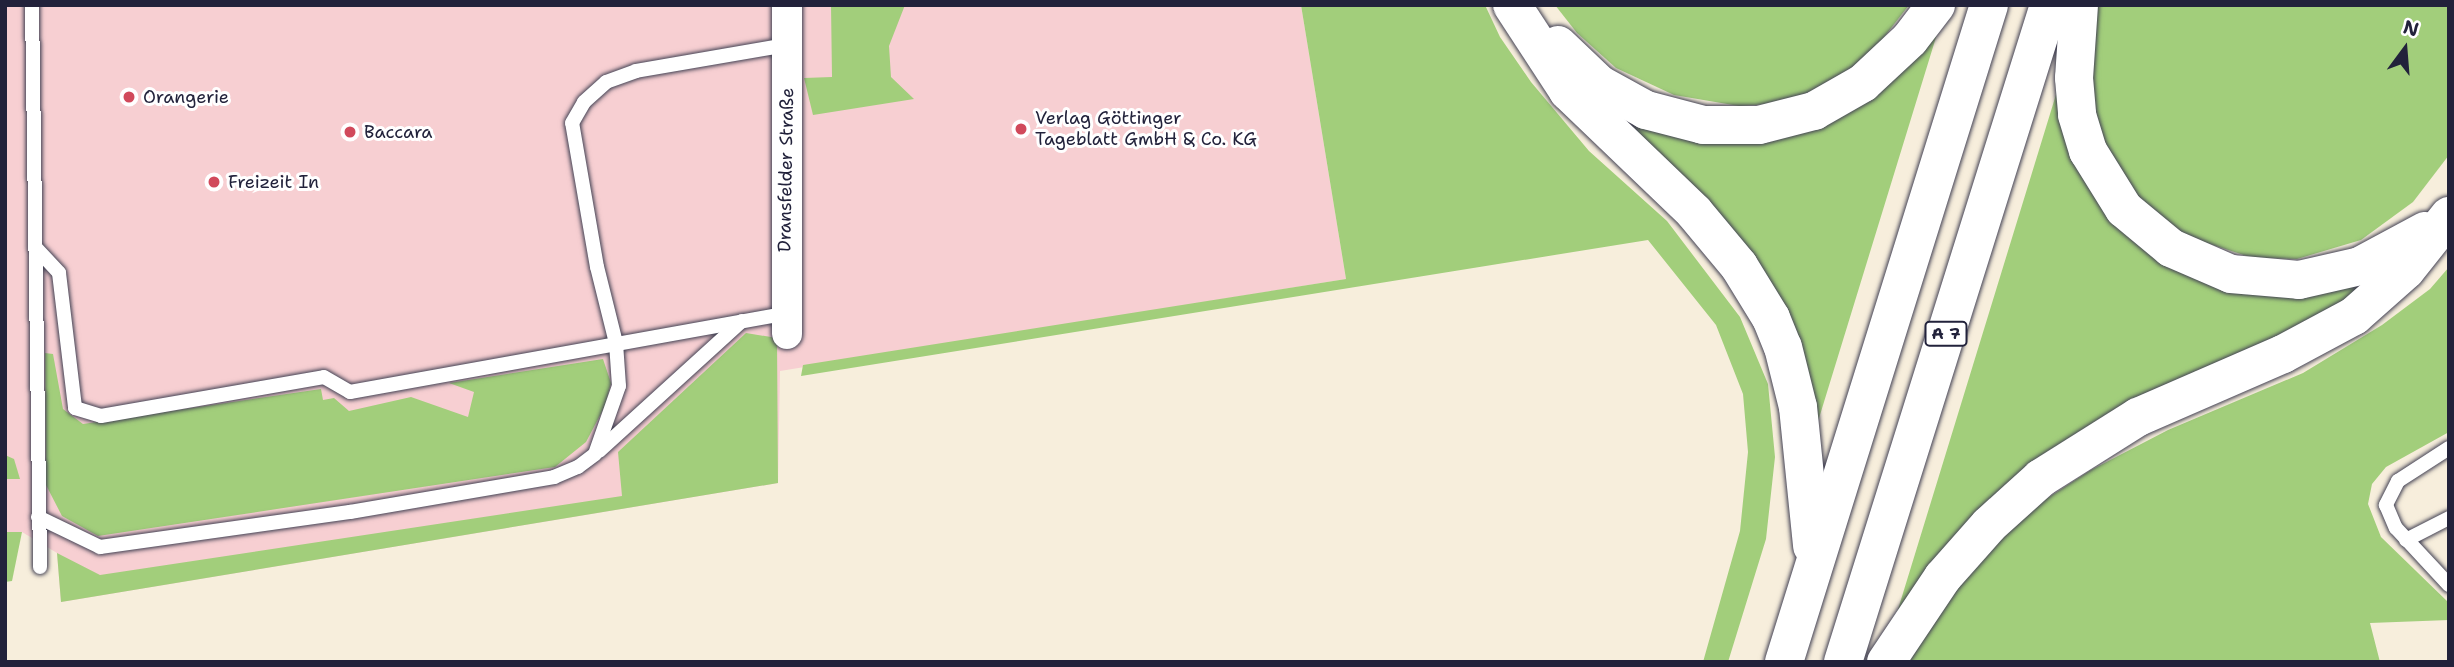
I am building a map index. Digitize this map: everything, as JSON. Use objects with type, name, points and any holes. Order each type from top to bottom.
[{"type":"highway","points":[[1512,5],[1567,91],[1694,212],[1739,266],[1771,318],[1783,346],[1798,407],[1814,565]]},
{"type":"highway","points":[[1532,5],[1557,44],[1577,66],[1621,98],[1676,120],[1731,127],[1788,119],[1841,98],[1885,66],[1936,5]]},
{"type":"highway","points":[[1784,662],[1989,5]]},
{"type":"highway","name":"A 7","points":[[1843,662],[2049,5]]},
{"type":"highway","points":[[2079,5],[2074,78],[2077,115],[2088,151],[2124,209],[2171,248],[2231,274],[2299,280],[2392,252],[2449,214]]},
{"type":"highway","points":[[1886,662],[1943,577],[1989,525],[2041,478],[2138,417],[2283,354],[2354,316],[2406,270],[2449,214]]},
{"type":"street","name":"Dransfelder Straße","points":[[786,324],[787,5]]},
{"type":"lane","points":[[32,5],[40,567]]},
{"type":"lane","points":[[595,454],[619,386],[616,343],[597,267],[572,123],[584,102],[606,82],[636,71],[787,45]]},
{"type":"lane","points":[[36,248],[59,273],[75,408],[101,416],[324,377],[350,392],[743,321],[786,324]]},
{"type":"lane","points":[[38,517],[100,547],[350,512],[554,477],[595,454],[743,321]]},
{"type":"lane","points":[[2449,448],[2420,463],[2391,489],[2386,511],[2406,540],[2449,585]]},
{"type":"lane","points":[[2406,540],[2449,517]]},
{"type":"shaded area","points":[[5,5],[1301,5],[1346,279],[780,371],[778,483],[61,602],[57,553],[22,532],[5,532]]},
{"type":"green space","points":[[831,5],[905,5],[889,46],[891,77],[914,99],[813,115],[804,78],[832,77]]},
{"type":"green space","points":[[1301,5],[1485,5],[1500,37],[1531,82],[1589,151],[1667,221],[1740,317],[1768,384],[1775,457],[1766,539],[1728,662],[1703,662],[1740,531],[1748,452],[1743,394],[1716,325],[1648,240],[801,376],[803,365],[1346,279]]},
{"type":"green space","points":[[1555,5],[1909,5],[1878,45],[1848,71],[1815,91],[1769,104],[1739,106],[1674,95],[1616,68],[1577,33]]},
{"type":"green space","points":[[2093,5],[2449,5],[2449,155],[2413,202],[2361,240],[2297,259],[2253,258],[2185,236],[2147,213],[2101,147],[2088,77]]},
{"type":"green space","points":[[1941,21],[1812,441],[1800,361],[1581,94],[1729,140]]},
{"type":"green space","points":[[2058,88],[2147,246],[2395,274],[2139,409],[1888,642]]},
{"type":"green space","points":[[2449,267],[2449,432],[2386,467],[2372,484],[2368,504],[2381,537],[2449,603],[2449,620],[2370,623],[2380,662],[1906,662],[1966,572],[2026,512],[2091,470],[2168,430],[2303,373],[2382,325],[2430,289]]},
{"type":"green space","points":[[746,333],[777,338],[778,483],[61,602],[57,553],[100,575],[622,496],[618,452]]},
{"type":"green space","points":[[45,353],[53,354],[63,409],[83,424],[321,389],[323,400],[334,398],[349,411],[411,397],[468,417],[474,392],[449,383],[603,359],[611,383],[605,406],[586,442],[555,467],[98,536],[62,516],[46,485]]},
{"type":"green space","points":[[5,455],[14,459],[20,479],[5,479]]},
{"type":"green space","points":[[5,532],[22,532],[12,581],[5,582]]},
{"type":"place","name":"Orangerie","points":[[129,97]]},
{"type":"place","name":"Verlag Göttinger Tageblatt GmbH & Co. KG","points":[[1021,129]]},
{"type":"place","name":"Baccara","points":[[350,132]]},
{"type":"place","name":"Freizeit In","points":[[214,182]]}]
